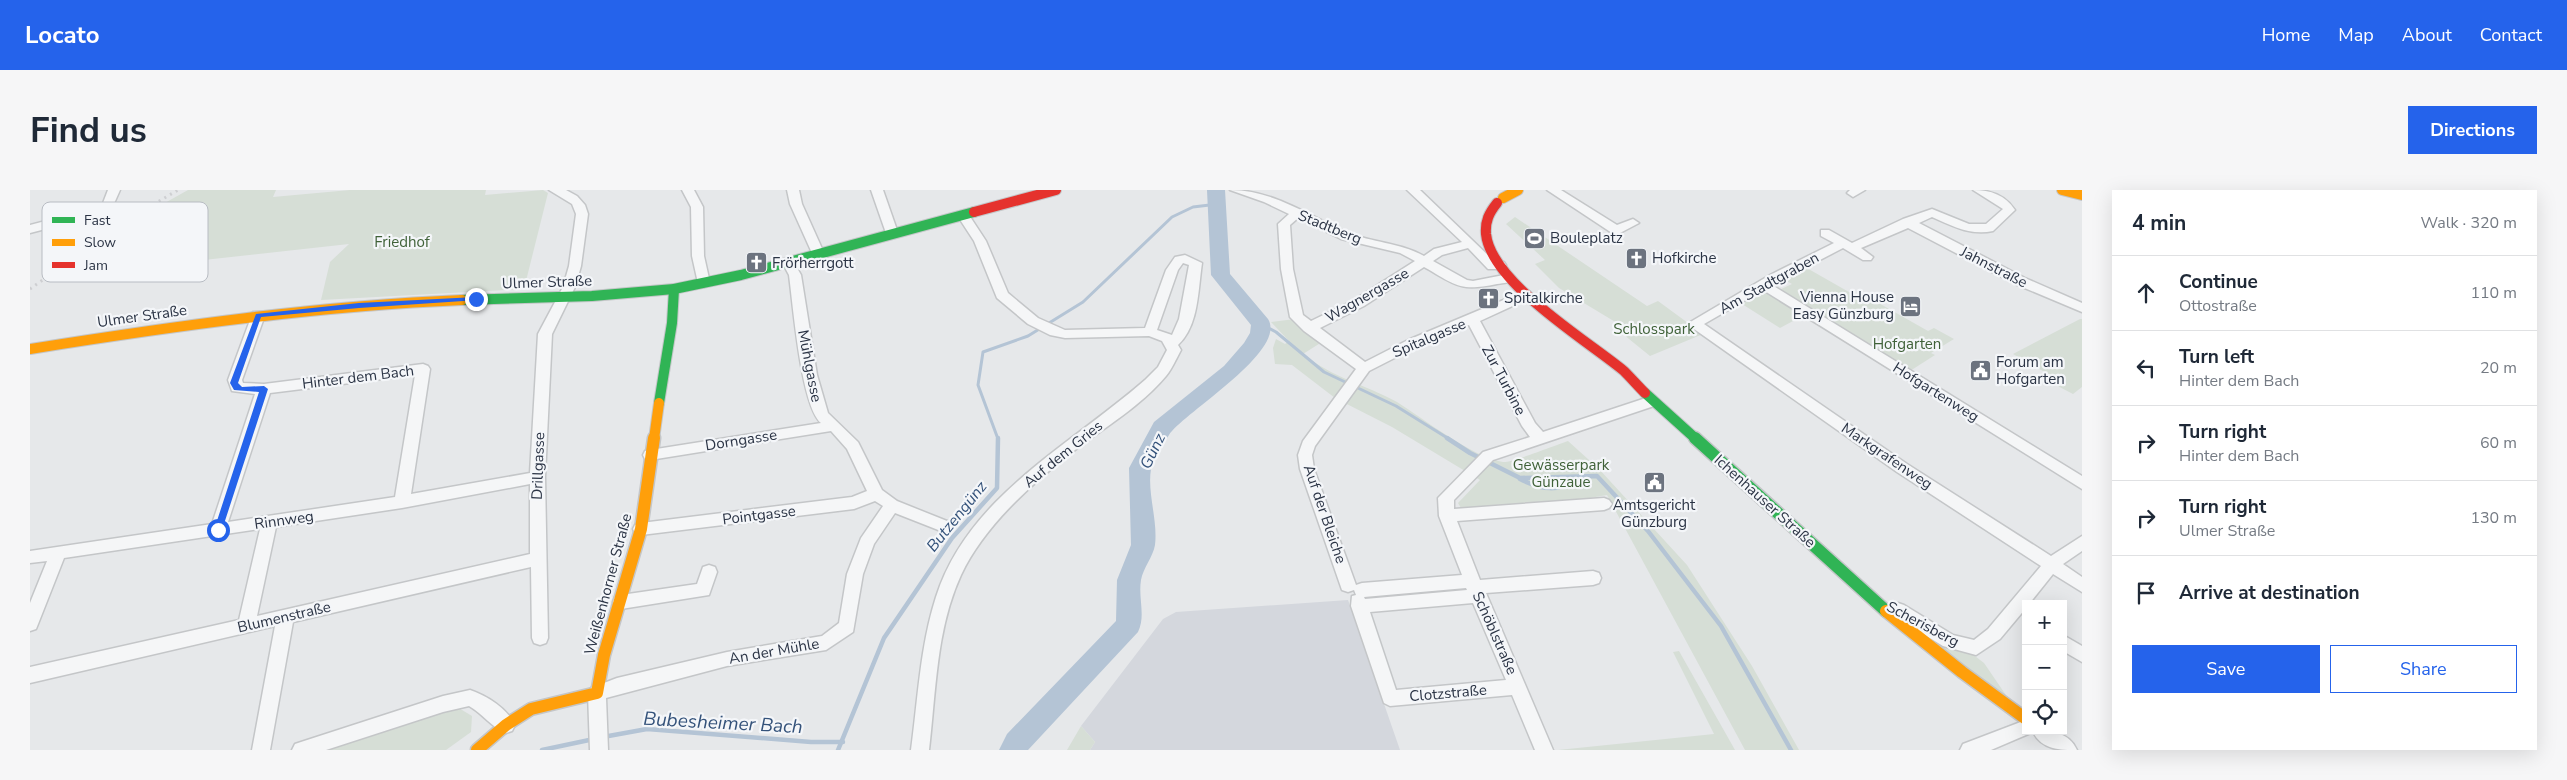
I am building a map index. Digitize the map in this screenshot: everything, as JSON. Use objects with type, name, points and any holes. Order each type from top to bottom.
[{"type":"main road","name":"Ulmer Straße","points":[[30,349],[134,331],[258,315],[430,301],[563,297],[674,289],[704,284],[1056,190]]},
{"type":"main road","points":[[1509,278],[1490,247],[1485,225],[1490,210],[1502,199],[1518,190]]},
{"type":"main road","points":[[2062,190],[2082,195]]},
{"type":"main road","name":"Ichenhauser Straße","points":[[1509,278],[1525,295],[1620,368],[1652,401],[1758,494],[1877,603],[1962,672],[2022,716]]},
{"type":"main road","name":"Weißenhorner Straße","points":[[597,693],[604,655],[641,529],[650,455],[670,332],[674,289]]},
{"type":"main road","points":[[476,750],[506,725],[532,709],[597,693]]},
{"type":"street","points":[[109,202],[114,190]]},
{"type":"street","name":"Drillgasse","points":[[540,638],[537,559],[537,477],[545,334],[569,287],[575,266],[582,214],[581,207],[572,196],[555,190]]},
{"type":"street","points":[[688,190],[697,207],[698,256],[704,284]]},
{"type":"street","points":[[793,190],[796,204],[818,253]]},
{"type":"street","points":[[878,190],[892,234]]},
{"type":"street","points":[[1268,199],[1277,190]]},
{"type":"street","points":[[1413,190],[1492,266],[1500,265]]},
{"type":"street","points":[[1552,190],[1616,230],[1633,223]]},
{"type":"street","name":"Am Stadtgraben","points":[[1694,324],[1765,286],[1822,252],[1848,246],[1932,213],[1956,225],[1978,230],[1990,228],[2009,210],[2004,203],[1979,190]]},
{"type":"street","name":"Stadtberg","points":[[1240,191],[1268,199],[1345,236],[1404,250],[1425,260],[1463,283],[1473,285],[1509,278]]},
{"type":"street","points":[[963,214],[980,240],[1002,295],[1033,321],[1055,332],[1065,334],[1150,332],[1167,338],[1171,343]]},
{"type":"street","points":[[1296,214],[1284,224],[1287,268],[1296,318],[1364,368]]},
{"type":"street","name":"Jahnstraße","points":[[1907,222],[2020,281],[2082,308]]},
{"type":"street","points":[[1937,238],[1956,225]]},
{"type":"street","points":[[1826,233],[1867,257]]},
{"type":"street","points":[[1425,260],[1438,252],[1471,244]]},
{"type":"street","name":"Auf dem Gries","points":[[920,750],[937,628],[953,576],[975,540],[1025,483],[1063,451],[1102,423],[1162,372],[1174,350],[1171,343],[1179,339],[1184,328],[1196,263],[1185,259],[1178,260],[1172,270],[1150,332]]},
{"type":"street","name":"Wagnergasse","points":[[1309,328],[1359,302],[1425,260]]},
{"type":"street","name":"Mühlgasse","points":[[788,262],[795,275],[815,399],[821,415],[832,426],[842,432],[854,446],[876,494]]},
{"type":"street","name":"Hofgartenweg","points":[[1765,286],[2082,483]]},
{"type":"street","name":"Spitalgasse","points":[[1348,389],[1364,368],[1413,343],[1472,320],[1525,295]]},
{"type":"street","name":"Hinter dem Bach","points":[[258,315],[234,383],[237,388],[242,390],[264,389],[423,369],[402,502]]},
{"type":"street","name":"Zur Turbine","points":[[1472,320],[1529,426],[1540,439]]},
{"type":"street","name":"Markgrafenweg","points":[[1694,324],[1904,470],[2082,585]]},
{"type":"street","points":[[218,530],[264,389]]},
{"type":"street","name":"Auf der Bleiche","points":[[1348,389],[1313,437],[1305,455],[1307,469],[1357,595]]},
{"type":"street","points":[[1604,504],[1447,516],[1446,498],[1488,456],[1652,401]]},
{"type":"street","name":"Dorngasse","points":[[650,455],[832,426]]},
{"type":"street","name":"Rinnweg","points":[[30,558],[402,502],[537,477]]},
{"type":"street","points":[[876,494],[892,505],[946,527]]},
{"type":"street","name":"Pointgasse","points":[[641,529],[854,503],[876,494]]},
{"type":"street","name":"An der Mühle","points":[[597,693],[617,686],[727,659],[826,643],[847,628],[855,574],[867,542],[892,505]]},
{"type":"street","name":"Schöblstraße","points":[[1447,516],[1475,588],[1544,750]]},
{"type":"street","points":[[246,626],[269,523]]},
{"type":"street","name":"Scherisberg","points":[[1877,603],[1883,602],[1949,640],[1976,648],[2021,611],[2052,564],[2082,542]]},
{"type":"street","points":[[30,624],[58,553]]},
{"type":"street","name":"Blumenstraße","points":[[30,675],[537,559]]},
{"type":"street","points":[[621,602],[703,590],[709,572]]},
{"type":"street","points":[[1357,595],[1475,588],[1592,578]]},
{"type":"street","name":"Clotzstraße","points":[[1357,595],[1390,698],[1518,687]]},
{"type":"street","points":[[261,750],[285,617]]},
{"type":"street","points":[[2067,645],[2082,655]]},
{"type":"street","points":[[597,693],[599,749]]},
{"type":"street","points":[[300,750],[443,704],[470,698],[487,707],[506,725]]},
{"type":"street","points":[[1969,750],[2022,730]]},
{"type":"street","points":[[2047,735],[2068,750]]},
{"type":"shaded area","points":[[1348,600],[1400,750],[1090,750],[1095,742],[1081,726],[1163,619],[1176,612]]},
{"type":"green space","name":"Friedhof","points":[[188,190],[276,190],[273,197],[350,190],[486,190],[485,195],[543,190],[548,193],[524,289],[321,300],[330,262],[349,244],[208,260],[208,202],[166,202]]},
{"type":"green space","name":"Schlosspark","points":[[1515,217],[1647,306],[1658,301],[1703,334],[1650,356],[1613,326],[1617,323],[1559,288],[1535,264],[1545,260],[1506,224]]},
{"type":"green space","name":"Hofgarten","points":[[1805,267],[1863,300],[1868,297],[1928,331],[1934,328],[1954,339],[1931,353],[1935,355],[1910,371],[1777,291],[1792,284],[1783,279]]},
{"type":"green space","points":[[1766,291],[1806,314],[1780,328],[1742,304]]},
{"type":"green space","name":"Gewässerpark Günzaue","points":[[1295,319],[1322,342],[1303,354],[1337,375],[1397,402],[1477,453],[1491,459],[1508,462],[1568,441],[1599,469],[1687,565],[1752,666],[1799,750],[1745,750],[1607,495],[1566,502],[1461,508],[1458,503],[1480,480],[1392,427],[1335,398],[1292,365],[1275,364],[1273,348],[1276,339],[1285,344],[1289,341],[1271,322]]},
{"type":"green space","points":[[2082,319],[2082,387],[2073,394],[2046,380],[2048,374],[2013,354]]},
{"type":"green space","points":[[1903,616],[1967,650],[1984,663],[2010,701]]},
{"type":"green space","points":[[1679,651],[1735,750],[1558,750],[1714,734],[1673,652]]},
{"type":"green space","points":[[457,707],[472,716],[471,732],[446,750],[324,750]]},
{"type":"green space","points":[[1081,726],[1095,742],[1090,750],[1067,750]]},
{"type":"waterway","name":"Günz","points":[[1013,750],[1017,743],[1129,625],[1129,580],[1143,545],[1140,468],[1162,428],[1231,371],[1252,347],[1260,333],[1261,324],[1221,275],[1216,190]]},
{"type":"waterway","name":"Butzengünz","points":[[998,439],[978,385],[983,352],[1028,336],[1083,302],[1172,217],[1193,207],[1218,204]]},
{"type":"waterway","points":[[1261,324],[1276,332],[1324,372],[1396,406],[1449,439]]},
{"type":"waterway","points":[[1447,438],[1470,453],[1520,478],[1597,476],[1648,531],[1721,626],[1791,750]]},
{"type":"waterway","name":"Butzengünz","points":[[841,742],[884,638],[952,538],[997,488],[998,439]]},
{"type":"waterway","points":[[1520,479],[1536,486],[1557,488],[1579,477]]},
{"type":"waterway","name":"Bubesheimer Bach","points":[[603,737],[647,729],[811,742],[841,742]]},
{"type":"waterway","name":"Bubesheimer Bach","points":[[542,750],[594,739]]},
{"type":"waterway","name":"Butzengünz","points":[[838,750],[841,742]]},
{"type":"railway","points":[[157,202],[178,190]]},
{"type":"railway","points":[[30,289],[42,280]]},
{"type":"traffic: fast","points":[[462,300],[592,296],[674,289],[741,275],[974,212]]},
{"type":"traffic: fast","points":[[659,403],[672,323],[674,289]]},
{"type":"traffic: fast","points":[[1645,393],[1886,611]]},
{"type":"traffic: slow","points":[[1503,198],[1518,190]]},
{"type":"traffic: slow","points":[[2062,190],[2082,195]]},
{"type":"traffic: slow","points":[[30,349],[245,317],[353,306],[462,300]]},
{"type":"traffic: slow","points":[[477,750],[506,725],[531,709],[597,693],[604,655],[641,529],[659,403]]},
{"type":"traffic: slow","points":[[1886,611],[1962,672],[2022,716]]},
{"type":"traffic: jam","points":[[974,212],[1056,190]]},
{"type":"traffic: jam","points":[[1497,203],[1487,216],[1486,235],[1497,260],[1525,295],[1625,372],[1645,393]]},
{"type":"place","name":"Bouleplatz","points":[[1534,238]]},
{"type":"place","name":"Hofkirche","points":[[1636,258]]},
{"type":"place","name":"Frörherrgott","points":[[756,263]]},
{"type":"place","name":"Spitalkirche","points":[[1488,298]]},
{"type":"place","name":"Vienna House Easy Günzburg","points":[[1910,306]]},
{"type":"place","name":"Forum am Hofgarten","points":[[1980,371]]},
{"type":"place","name":"Amtsgericht Günzburg","points":[[1654,482]]},
{"type":"route","points":[[218,530],[264,389],[242,390],[235,387],[234,383],[258,315],[359,306],[476,299]]}]
